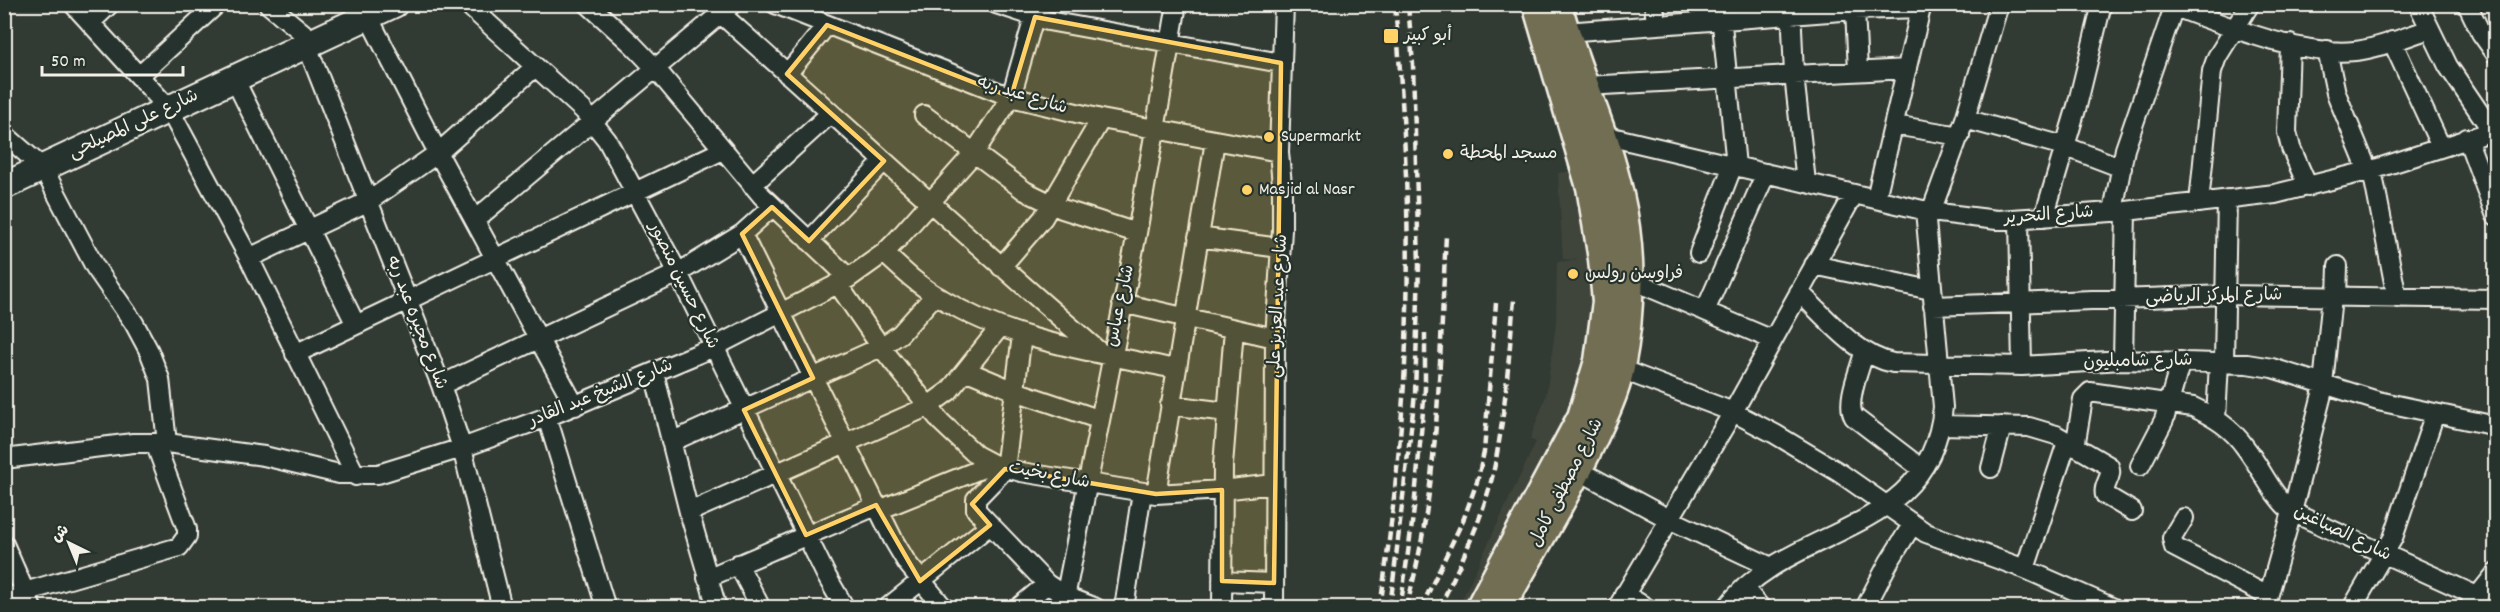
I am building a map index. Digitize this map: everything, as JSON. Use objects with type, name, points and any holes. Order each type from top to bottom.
[{"type":"main road","name":"شارع مصطفى كامل","points":[[1480,608],[1582,417],[1599,361],[1607,302],[1603,259],[1591,187],[1537,4]]},
{"type":"main road","name":"شارع مصطفى كامل","points":[[1500,608],[1578,470],[1601,420],[1620,369],[1627,312],[1628,254],[1620,196],[1603,135],[1564,32],[1557,4]]},
{"type":"street","points":[[73,4],[169,109],[249,258],[356,476]]},
{"type":"street","points":[[90,23],[110,4]]},
{"type":"street","points":[[139,76],[217,4]]},
{"type":"street","points":[[268,4],[311,44]]},
{"type":"street","name":"شارع على المصيلحى","points":[[4,186],[394,4]]},
{"type":"street","name":"شارع حسين منصور","points":[[467,4],[593,121],[620,160],[678,273],[806,536],[845,608]]},
{"type":"street","name":"شارع عبد ربه","points":[[775,4],[1011,97],[1101,119],[1279,152]]},
{"type":"street","points":[[996,4],[1037,11],[1171,43],[1281,63]]},
{"type":"street","name":"شارع عباس","points":[[1064,602],[1098,419],[1106,354],[1122,303],[1137,232],[1177,4]]},
{"type":"street","name":"شارع عبد العزيز على","points":[[1274,608],[1275,338],[1282,230],[1279,152],[1284,4]]},
{"type":"street","points":[[1654,4],[1656,25]]},
{"type":"street","points":[[1726,608],[1744,588],[1771,567],[1865,520],[1888,505],[1922,469],[1936,441],[1943,407],[1941,364],[1932,298],[1928,211],[1963,127],[1999,4]]},
{"type":"street","points":[[2043,217],[2082,89],[2102,4]]},
{"type":"street","points":[[2199,202],[2209,85],[2217,57],[2250,4]]},
{"type":"street","points":[[2418,4],[2448,66],[2494,130]]},
{"type":"street","points":[[2467,4],[2481,33],[2496,54]]},
{"type":"street","points":[[1564,32],[1656,25],[1721,12],[1922,6],[1876,198]]},
{"type":"street","points":[[2123,360],[2124,298],[2119,211],[2122,168],[2134,118],[2171,6],[2290,44],[2327,50],[2358,51],[2430,29]]},
{"type":"street","name":"شارع بخيت","points":[[599,8],[656,69],[752,185],[809,241],[843,280],[881,347],[927,406],[955,437],[976,455],[999,466],[1149,493],[1222,490],[1274,484]]},
{"type":"street","points":[[1858,71],[1861,8]]},
{"type":"street","points":[[476,219],[726,9],[787,74],[1001,267],[1106,354]]},
{"type":"street","points":[[1791,10],[1794,75],[1806,182]]},
{"type":"street","name":"شارع الشيخ عبد القادر","points":[[4,459],[161,443],[253,454],[339,474],[356,476],[378,474],[462,448],[547,417],[714,347],[843,280],[884,254],[974,153],[1011,97],[1037,11]]},
{"type":"street","points":[[1699,253],[1735,166],[1721,12]]},
{"type":"street","points":[[368,16],[438,153],[476,219],[574,406]]},
{"type":"street","points":[[787,74],[827,25]]},
{"type":"street","points":[[2392,40],[2441,147]]},
{"type":"street","name":"شارع مجيره عبد ربه","points":[[311,44],[441,385],[462,448],[502,608]]},
{"type":"street","points":[[2290,44],[2287,132],[2291,148],[2308,187]]},
{"type":"street","points":[[2327,50],[2336,93],[2370,170],[2397,298]]},
{"type":"street","points":[[249,258],[369,201],[438,153],[535,67]]},
{"type":"street","points":[[1585,86],[1906,69]]},
{"type":"street","points":[[234,78],[356,325]]},
{"type":"street","points":[[752,185],[831,113]]},
{"type":"street","points":[[924,115],[1025,191],[1052,205],[1137,232]]},
{"type":"street","points":[[1001,267],[1034,230],[1052,205],[1101,119]]},
{"type":"street","points":[[1894,125],[1963,127],[2064,146],[2122,168]]},
{"type":"street","name":"شارع التحرير","points":[[1603,135],[1928,211],[1975,219],[2019,219],[2276,194],[2370,170],[2494,130]]},
{"type":"street","points":[[4,134],[43,168],[95,267],[134,323],[149,351],[160,380],[161,443],[187,529],[184,542],[173,550],[29,600],[4,598]]},
{"type":"street","points":[[2467,138],[2496,216]]},
{"type":"street","points":[[1124,608],[1170,405],[1215,141]]},
{"type":"street","points":[[295,354],[723,150]]},
{"type":"street","points":[[809,241],[884,161]]},
{"type":"street","points":[[1705,311],[1766,173]]},
{"type":"street","points":[[1647,608],[1621,601],[1733,412],[1854,194]]},
{"type":"street","points":[[2216,419],[2226,295],[2227,199]]},
{"type":"street","points":[[441,385],[678,273],[742,234],[772,207]]},
{"type":"street","points":[[2019,219],[2022,366]]},
{"type":"street","points":[[742,234],[877,508],[903,556],[920,581],[944,608]]},
{"type":"street","points":[[1198,237],[1280,248]]},
{"type":"street","points":[[884,254],[935,295],[957,308],[1022,336],[1175,369]]},
{"type":"street","name":"شارع المركز الرياضى","points":[[1814,265],[1932,298],[2021,304],[2226,295],[2496,299]]},
{"type":"street","points":[[2184,518],[2172,538],[2174,547],[2266,602],[2292,512],[2324,385],[2338,266]]},
{"type":"street","points":[[1627,278],[1773,340]]},
{"type":"street","name":"شارع شامبليون","points":[[1799,292],[1864,352],[1880,360],[1893,363],[2022,366],[2123,360],[2222,362],[2272,368],[2378,401],[2496,426]]},
{"type":"street","points":[[671,442],[881,347],[900,334],[935,295]]},
{"type":"street","points":[[1122,303],[1275,338]]},
{"type":"street","points":[[689,512],[927,406],[949,391],[1000,327]]},
{"type":"street","points":[[1222,608],[1222,490],[1234,329]]},
{"type":"street","points":[[1022,336],[1015,391],[999,466],[975,504],[976,510],[1064,602],[1096,608]]},
{"type":"street","points":[[1864,352],[1850,402],[1851,412],[1922,469]]},
{"type":"street","points":[[2140,466],[2157,437],[2170,404],[2181,361]]},
{"type":"street","points":[[1620,369],[1733,412],[1812,455],[1888,505],[1912,525],[1933,536],[2025,569],[2114,608]]},
{"type":"street","points":[[967,371],[1015,391],[1098,419]]},
{"type":"street","points":[[654,373],[689,512],[717,608]]},
{"type":"street","name":"شارع الصباغين","points":[[2071,445],[2083,399],[2090,392],[2193,407],[2216,419],[2241,441],[2273,493],[2292,512],[2385,555],[2473,602]]},
{"type":"street","points":[[1170,405],[1227,412]]},
{"type":"street","points":[[2352,608],[2385,555],[2400,520],[2435,413]]},
{"type":"street","points":[[547,417],[606,608]]},
{"type":"street","points":[[1941,425],[2029,427],[2043,430],[2109,466],[2110,476],[2104,488],[2104,495],[2132,511]]},
{"type":"street","points":[[1991,468],[2002,426]]},
{"type":"street","points":[[2025,569],[2071,445]]},
{"type":"street","points":[[707,578],[877,508],[999,466]]},
{"type":"street","points":[[1578,470],[1669,519],[1771,567]]},
{"type":"street","points":[[887,608],[990,525]]},
{"type":"street","points":[[1865,608],[1888,562],[1912,525]]},
{"type":"street","points":[[4,544],[29,600]]},
{"type":"street","points":[[738,564],[761,608]]},
{"type":"street","points":[[2473,602],[2496,573]]},
{"type":"street","points":[[1222,582],[1274,583]]},
{"type":"street","points":[[1018,608],[1047,584]]},
{"type":"street","points":[[1744,588],[1761,608]]},
{"type":"highlighted area","points":[[1035,17],[1281,63],[1274,583],[1222,581],[1222,490],[1156,494],[1005,469],[972,504],[990,525],[920,581],[876,505],[806,535],[744,410],[813,378],[742,234],[772,207],[809,241],[884,161],[787,74],[827,25],[1011,97]]},
{"type":"shaded area","points":[[1574,171],[1586,229],[1587,259],[1590,260],[1592,326],[1586,364],[1571,411],[1472,607],[1458,608],[1536,442],[1530,439],[1546,396],[1556,324],[1557,262],[1580,260],[1563,259],[1558,173]]},
{"type":"railway","points":[[1380,608],[1398,458],[1404,384],[1408,271],[1407,195],[1395,4]]},
{"type":"railway","points":[[1390,608],[1415,394],[1419,265],[1413,65],[1408,4]]},
{"type":"railway","points":[[1406,608],[1426,517],[1432,470],[1446,236]]},
{"type":"railway","points":[[1439,608],[1473,535],[1492,478],[1507,380],[1514,300]]},
{"type":"railway","points":[[1421,608],[1464,518],[1477,482],[1484,452],[1496,303]]},
{"type":"railway","points":[[1402,596],[1414,509],[1425,389],[1425,333]]},
{"type":"place","name":"أبو كبير","points":[[1391,36]]},
{"type":"place","name":"Supermarkt","points":[[1269,137]]},
{"type":"place","name":"مسجد المحطة","points":[[1448,154]]},
{"type":"place","name":"Masjid al Nasr","points":[[1247,190]]},
{"type":"place","name":"فراوسن رولس","points":[[1573,274]]}]
